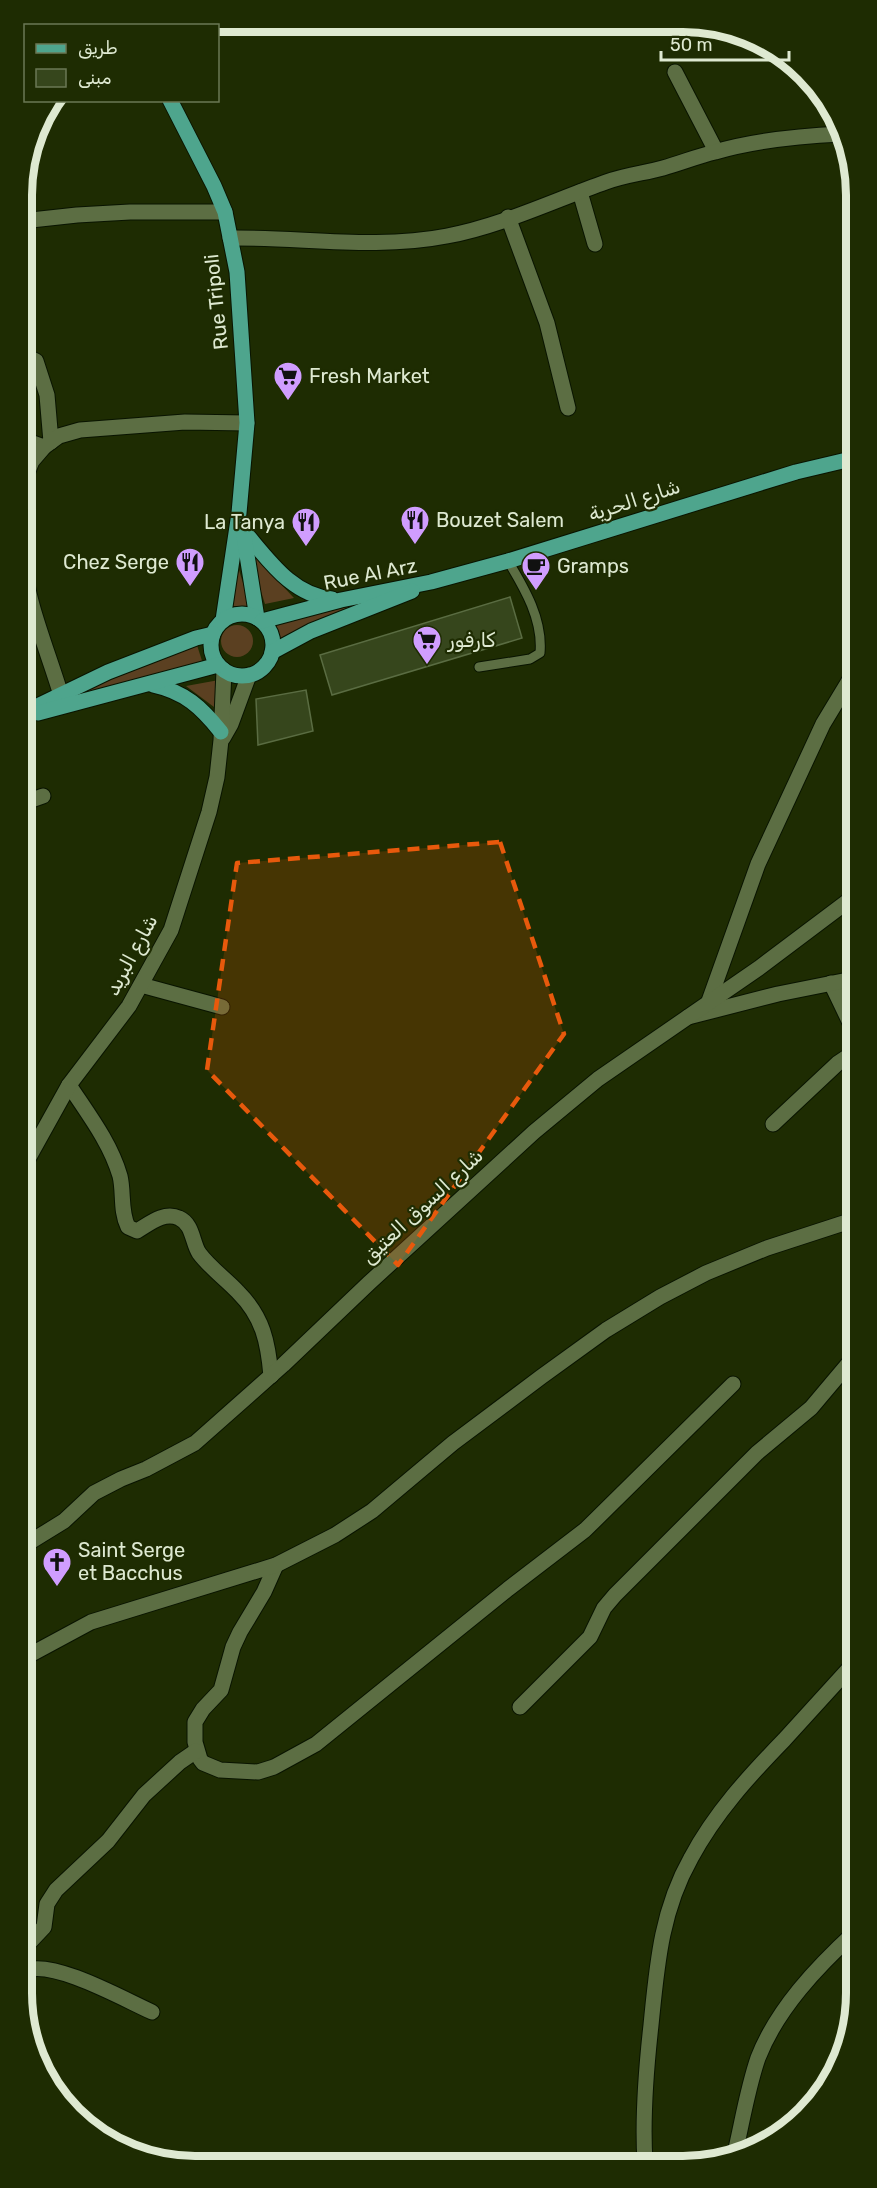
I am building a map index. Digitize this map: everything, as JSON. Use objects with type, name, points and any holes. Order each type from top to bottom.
[{"type":"main road","name":"Rue Tripoli","points":[[171,102],[225,212],[237,272],[247,423],[239,513],[223,620]]},
{"type":"main road","name":"شارع الحرية","points":[[430,582],[508,561],[786,475],[846,460]]},
{"type":"main road","name":"Rue Tripoli","points":[[239,513],[260,620]]},
{"type":"main road","points":[[242,529],[276,570],[290,583],[316,597],[341,600]]},
{"type":"main road","name":"Rue Al Arz","points":[[260,620],[341,600],[430,582]]},
{"type":"main road","name":"Rue Al Arz","points":[[272,652],[311,631],[399,598],[430,582]]},
{"type":"main road","points":[[236,614],[243,614],[260,620],[267,626],[272,639],[272,652],[266,664],[249,675],[236,675],[221,668],[211,650],[213,634],[223,620],[236,614]]},
{"type":"main road","points":[[32,710],[108,672],[196,638],[213,634]]},
{"type":"main road","points":[[32,713],[221,668]]},
{"type":"main road","points":[[150,685],[179,693],[206,714],[221,736]]},
{"type":"street","points":[[675,72],[716,151]]},
{"type":"street","points":[[230,238],[369,243],[410,242],[449,236],[608,181],[663,168],[716,151],[783,139],[834,135]]},
{"type":"street","points":[[580,192],[595,244]]},
{"type":"street","points":[[32,220],[109,213],[225,212]]},
{"type":"street","points":[[508,217],[548,323],[568,408]]},
{"type":"street","points":[[32,360],[36,362],[47,395],[47,444]]},
{"type":"street","points":[[32,461],[47,444],[59,436],[80,430],[185,422],[247,423]]},
{"type":"street","points":[[32,441],[47,444]]},
{"type":"street","points":[[32,607],[62,695]]},
{"type":"street","name":"شارع البريد","points":[[32,1152],[69,1085],[129,1006],[171,930],[209,813],[217,777],[221,736],[221,668]]},
{"type":"street","name":"شارع البريد","points":[[221,736],[231,724],[249,675]]},
{"type":"street","points":[[709,1001],[758,864],[823,724],[846,686]]},
{"type":"street","points":[[32,800],[43,796]]},
{"type":"street","name":"شارع السوق العتيق","points":[[32,1541],[64,1521],[94,1493],[195,1443],[271,1376],[534,1132],[598,1079],[759,968],[846,903]]},
{"type":"street","points":[[685,1018],[846,980]]},
{"type":"street","points":[[831,983],[846,1013]]},
{"type":"street","points":[[141,985],[222,1007]]},
{"type":"street","points":[[774,1124],[846,1058]]},
{"type":"street","points":[[69,1085],[99,1131],[115,1163],[121,1179],[128,1227],[137,1231],[164,1217],[179,1218],[184,1222],[190,1229],[200,1253],[239,1293],[260,1319],[271,1376]]},
{"type":"street","points":[[32,1654],[91,1622],[276,1565],[335,1535],[372,1511],[453,1443],[606,1330],[660,1297],[706,1274],[767,1248],[845,1222]]},
{"type":"street","points":[[520,1707],[590,1637],[604,1608],[615,1595],[757,1453],[811,1408],[845,1367]]},
{"type":"street","points":[[276,1565],[264,1592],[233,1647],[222,1690],[203,1709],[195,1722],[196,1751],[203,1763],[220,1770],[258,1772],[274,1767],[316,1743],[585,1530],[734,1384]]},
{"type":"street","points":[[645,2156],[646,2067],[657,1970],[664,1925],[678,1883],[692,1856],[723,1809],[754,1770],[845,1672]]},
{"type":"street","points":[[32,1940],[44,1927],[50,1897],[75,1870],[108,1841],[144,1795],[180,1762],[196,1751]]},
{"type":"street","points":[[736,2147],[752,2079],[766,2039],[798,1992],[845,1941]]},
{"type":"street","points":[[32,1969],[40,1968],[63,1973],[152,2012]]},
{"type":"lane","points":[[479,667],[530,658],[540,653],[542,640],[537,619],[525,590],[508,561]]},
{"type":"highlighted area","points":[[500,842],[564,1034],[398,1265],[207,1070],[237,863]]},
{"type":"shaded area","points":[[247,548],[294,598],[265,604]]},
{"type":"shaded area","points":[[239,570],[250,606],[229,606]]},
{"type":"shaded area","points":[[388,598],[276,640],[272,624]]},
{"type":"shaded area","points":[[237,625],[248,630],[253,641],[248,652],[237,657],[226,652],[221,641],[226,630]]},
{"type":"shaded area","points":[[197,645],[203,664],[63,699]]},
{"type":"shaded area","points":[[219,680],[214,707],[186,686]]},
{"type":"building","points":[[510,597],[522,638],[332,695],[320,655]]},
{"type":"building","points":[[306,690],[313,731],[258,745],[256,699]]},
{"type":"place","name":"Fresh Market","points":[[288,402]]},
{"type":"place","name":"Bouzet Salem","points":[[415,546]]},
{"type":"place","name":"La Tanya","points":[[306,548]]},
{"type":"place","name":"Chez Serge","points":[[190,588]]},
{"type":"place","name":"Gramps","points":[[536,592]]},
{"type":"place","name":"كارفور","points":[[427,666]]},
{"type":"place","name":"Saint Serge et Bacchus","points":[[57,1588]]}]
